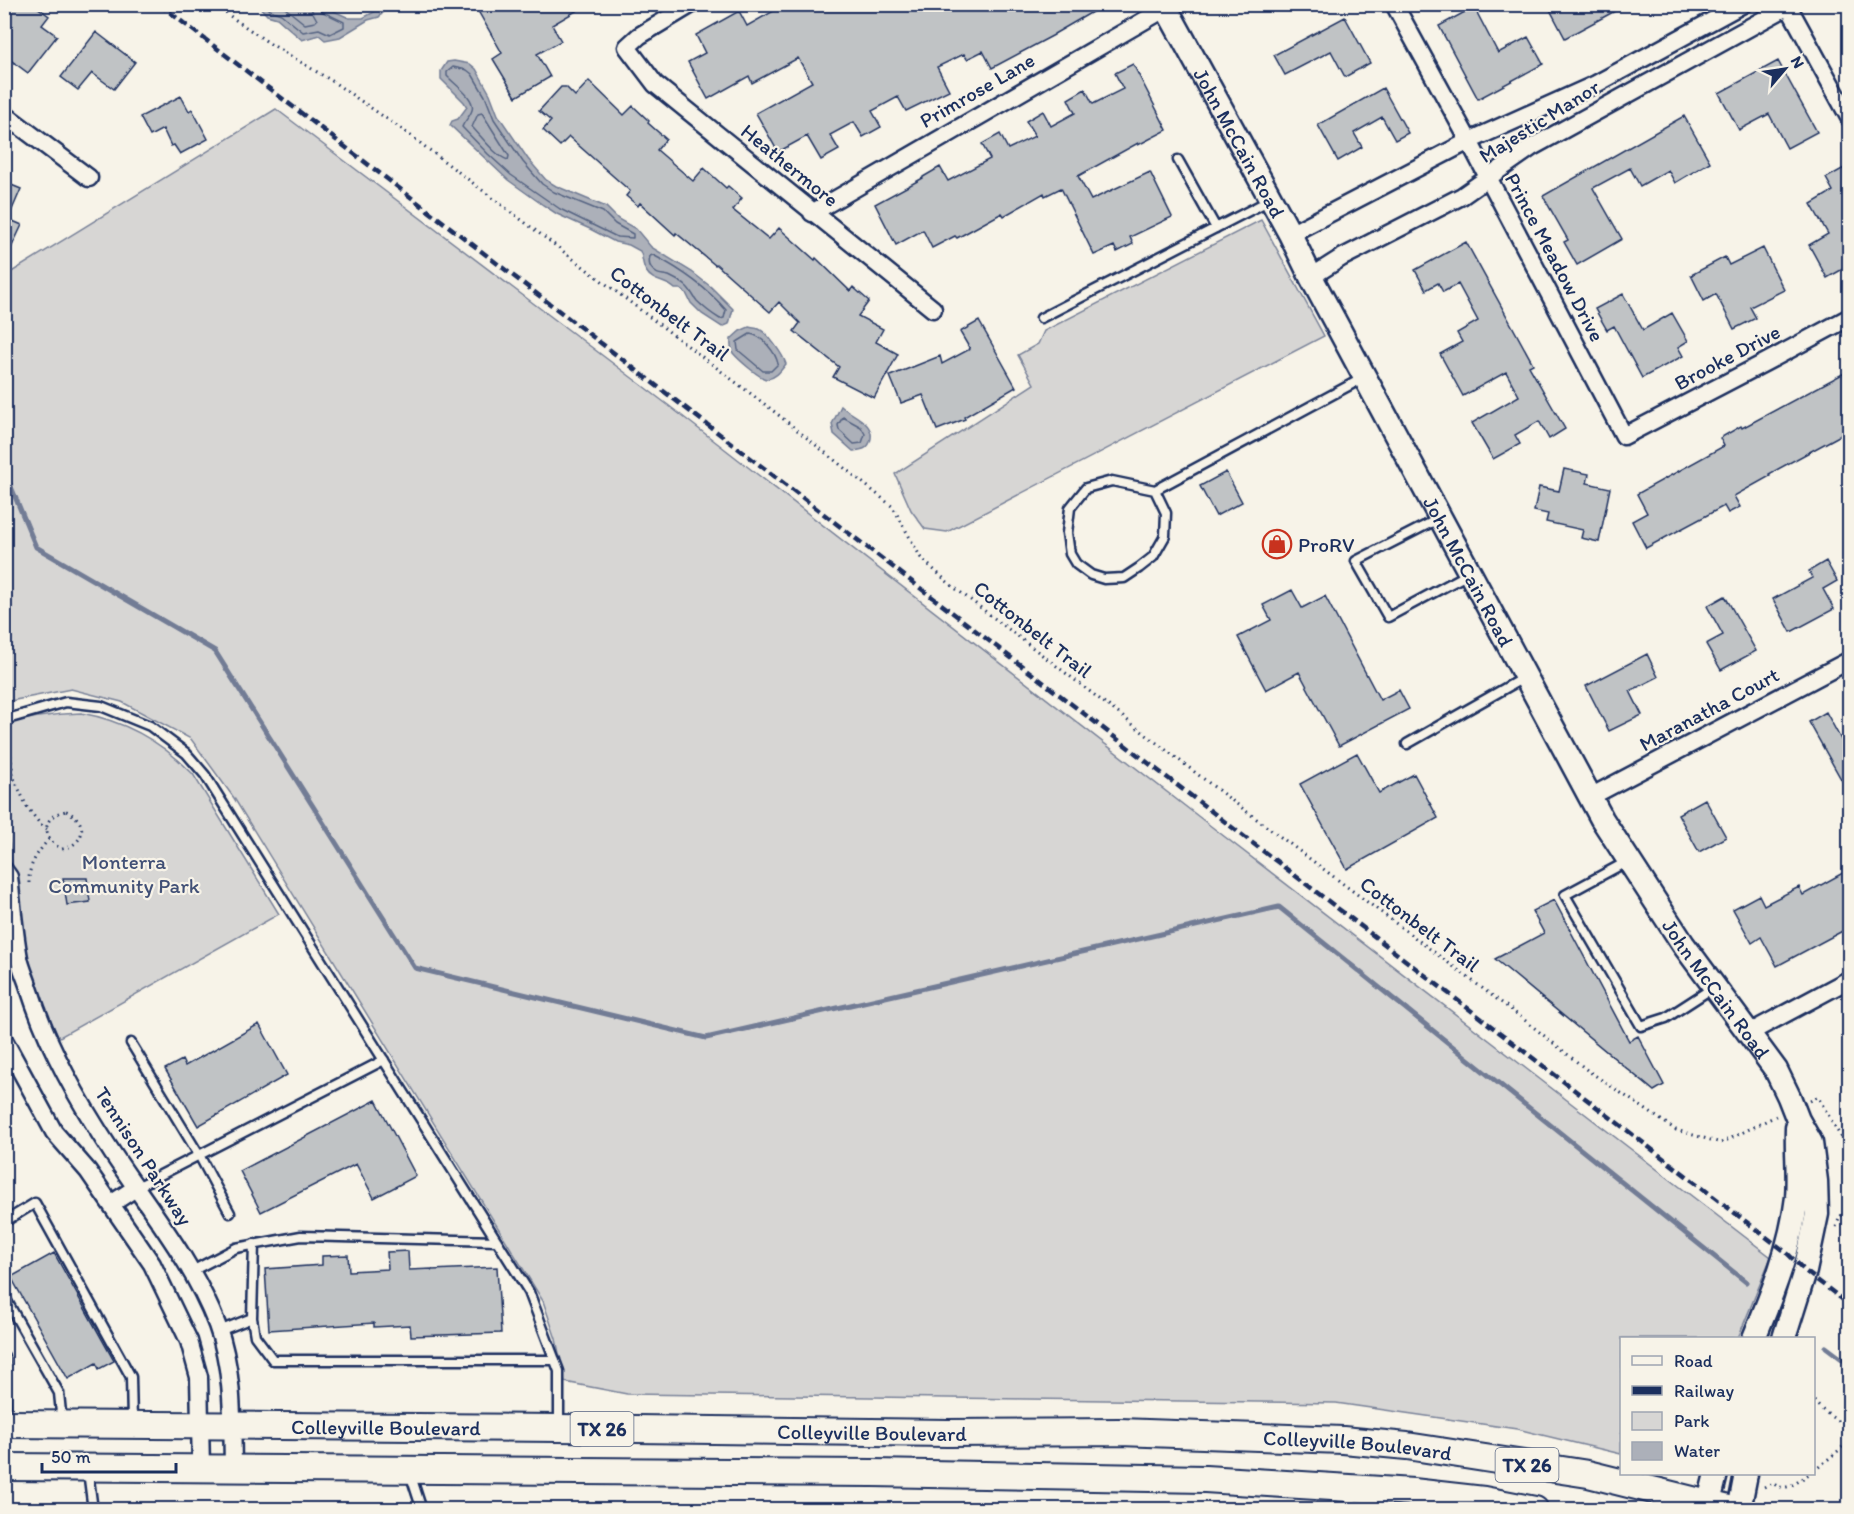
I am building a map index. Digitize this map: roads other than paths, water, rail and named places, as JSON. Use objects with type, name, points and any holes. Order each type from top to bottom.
[{"type":"main road","name":"John McCain Road","points":[[1165,6],[1290,234],[1590,797],[1676,935],[1776,1070],[1811,1143],[1817,1214],[1805,1271],[1784,1337]]},
{"type":"main road","name":"John McCain Road","points":[[1754,1337],[1787,1253],[1796,1200],[1796,1114]]},
{"type":"main road","name":"Colleyville Boulevard","points":[[5,1424],[1120,1432],[1364,1442],[1407,1446],[1588,1474],[1708,1506],[1733,1509]]},
{"type":"main road","points":[[873,1432],[873,1473]]},
{"type":"main road","name":"Colleyville Boulevard","points":[[4,1467],[873,1473],[1205,1479],[1351,1498],[1413,1492],[1484,1500],[1535,1509]]},
{"type":"main road","points":[[1708,1506],[1716,1475]]},
{"type":"main road","points":[[1739,1509],[1746,1475]]},
{"type":"street","name":"Heathermore","points":[[692,4],[639,36],[627,47],[655,84],[933,309]]},
{"type":"street","name":"Prince Meadow Drive","points":[[1394,4],[1469,141],[1624,436]]},
{"type":"street","name":"Majestic Manor","points":[[1290,234],[1469,141],[1596,84],[1743,4]]},
{"type":"street","name":"Majestic Manor","points":[[1311,277],[1341,258],[1462,196],[1532,147],[1789,5]]},
{"type":"street","points":[[1789,5],[1850,119]]},
{"type":"street","name":"Primrose Lane","points":[[812,213],[1165,6]]},
{"type":"street","points":[[4,114],[89,178]]},
{"type":"street","name":"Brooke Drive","points":[[1624,436],[1850,316]]},
{"type":"street","name":"Maranatha Court","points":[[1590,797],[1850,660]]},
{"type":"street","name":"Tennison Parkway","points":[[4,870],[9,877],[20,958],[39,1019],[65,1074],[113,1153],[192,1271],[219,1331],[227,1361],[231,1396],[233,1468]]},
{"type":"street","points":[[1749,1033],[1850,979]]},
{"type":"street","points":[[4,1040],[54,1132],[88,1172],[152,1264],[189,1341],[199,1377],[201,1468]]},
{"type":"street","points":[[111,1204],[136,1187]]},
{"type":"lane","points":[[1178,160],[1216,228]]},
{"type":"lane","points":[[1041,318],[1271,200]]},
{"type":"lane","points":[[1155,490],[1166,513],[1165,536],[1153,557],[1124,578],[1104,579],[1091,575],[1076,564],[1070,554],[1066,533],[1070,508],[1086,488],[1112,481],[1155,490],[1365,376]]},
{"type":"lane","points":[[1441,518],[1356,561],[1388,617],[1470,573]]},
{"type":"lane","points":[[1407,744],[1525,676]]},
{"type":"lane","points":[[4,720],[66,702],[101,706],[150,726],[186,753],[205,775],[529,1292],[559,1371],[559,1428]]},
{"type":"lane","points":[[1628,860],[1565,895],[1641,1026],[1666,1018],[1714,987]]},
{"type":"lane","points":[[131,1042],[199,1155],[230,1213]]},
{"type":"lane","points":[[136,1187],[384,1060]]},
{"type":"lane","points":[[4,1221],[35,1203],[131,1377],[132,1425]]},
{"type":"lane","points":[[192,1271],[236,1248],[302,1236],[497,1241]]},
{"type":"lane","points":[[254,1244],[252,1318],[255,1335],[273,1360],[555,1360]]},
{"type":"lane","points":[[4,1296],[59,1393],[62,1424]]},
{"type":"lane","points":[[219,1331],[252,1318]]},
{"type":"lane","points":[[4,1356],[5,1424]]},
{"type":"lane","points":[[87,1467],[93,1509]]},
{"type":"lane","points":[[409,1470],[422,1509]]},
{"type":"water","points":[[258,5],[321,5],[349,18],[363,18],[383,5],[390,5],[379,17],[368,20],[340,37],[325,40],[319,35],[302,40],[277,18],[267,15]]},
{"type":"water","points":[[447,62],[470,64],[476,69],[490,94],[498,115],[528,159],[546,180],[606,207],[618,219],[636,229],[651,247],[692,272],[733,309],[729,324],[722,327],[702,314],[691,303],[686,293],[652,278],[645,269],[640,251],[629,245],[615,242],[543,205],[508,180],[450,125],[467,107],[441,79],[441,71]]},
{"type":"water","points":[[749,327],[759,329],[767,335],[786,364],[773,377],[767,379],[759,376],[732,351],[731,339]]},
{"type":"water","points":[[841,406],[867,425],[870,430],[870,442],[865,448],[853,451],[834,434],[832,424]]},
{"type":"waterway","points":[[4,470],[36,547],[215,651],[415,968],[706,1038],[1279,907],[1746,1282]]},
{"type":"waterway","points":[[1826,1347],[1850,1365]]},
{"type":"railway","points":[[159,4],[1787,1253],[1805,1271],[1850,1305]]},
{"type":"place","name":"ProRV","points":[[1277,544]]},
{"type":"park label","name":"Monterra Community Park","points":[[124,873]]}]
